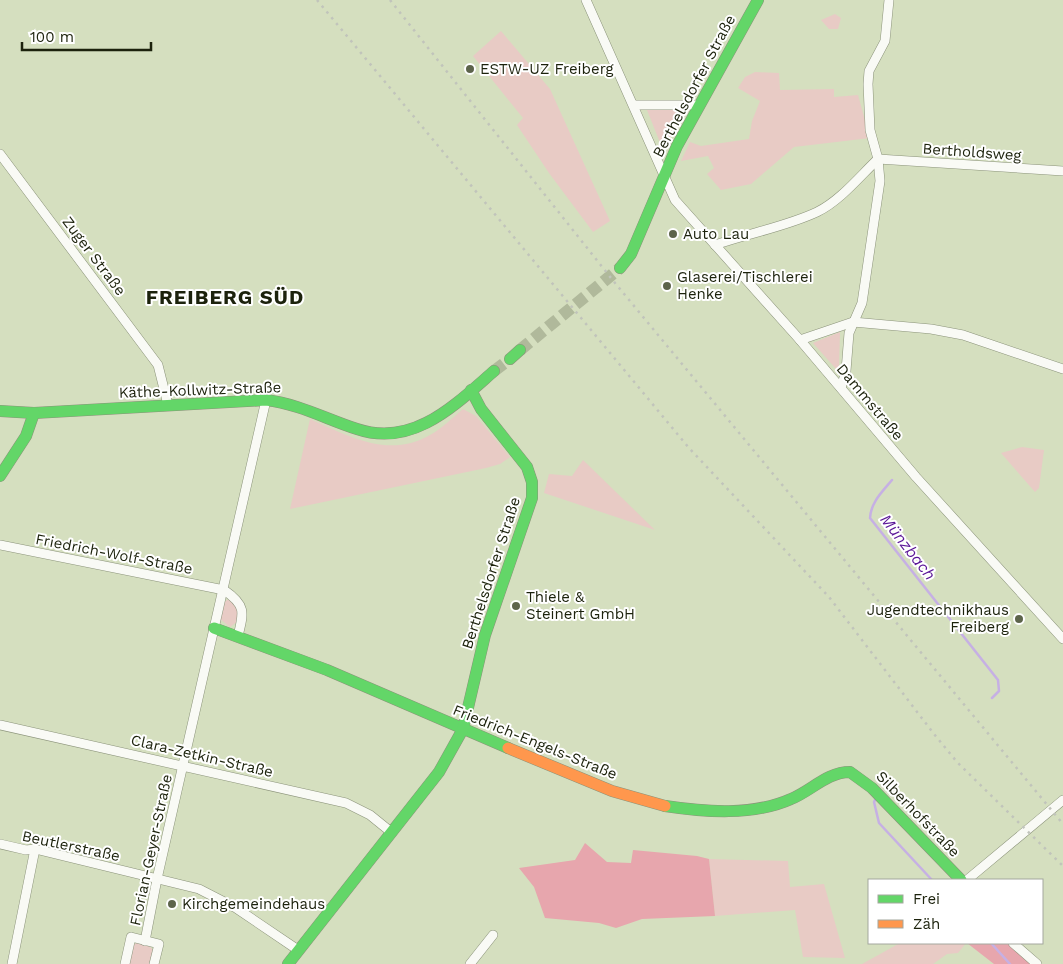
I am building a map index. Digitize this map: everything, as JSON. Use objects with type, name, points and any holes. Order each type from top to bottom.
[{"type":"street","name":"Dammstraße","points":[[586,0],[634,105],[674,200],[800,340],[916,477],[1063,639]]},
{"type":"street","name":"Berthelsdorfer Straße","points":[[620,268],[631,254],[677,146],[758,0]]},
{"type":"street","points":[[841,388],[846,371],[849,333],[862,303],[880,181],[878,159],[870,130],[868,84],[869,71],[885,41],[889,0]]},
{"type":"street","points":[[634,105],[700,105]]},
{"type":"street","name":"Zuger Straße","points":[[0,154],[158,365],[168,405]]},
{"type":"street","points":[[715,245],[770,230],[818,212],[878,159]]},
{"type":"street","name":"Bertholdsweg","points":[[878,159],[1063,172]]},
{"type":"street","points":[[800,340],[853,322],[931,329],[963,335],[1063,369]]},
{"type":"street","points":[[510,359],[520,350]]},
{"type":"street","points":[[471,390],[494,371]]},
{"type":"street","name":"Berthelsdorfer Straße","points":[[288,964],[439,772],[463,729],[484,635],[532,498],[532,482],[527,467],[481,409],[471,390]]},
{"type":"street","name":"Käthe-Kollwitz-Straße","points":[[0,411],[34,413],[266,400],[290,402],[322,413],[358,429],[385,436],[411,432],[425,426],[471,390]]},
{"type":"street","name":"Florian-Geyer-Straße","points":[[145,940],[157,878],[266,400]]},
{"type":"street","points":[[0,476],[26,436],[34,413]]},
{"type":"street","name":"Friedrich-Wolf-Straße","points":[[0,545],[224,590]]},
{"type":"street","points":[[224,590],[234,597],[242,609],[243,615],[238,636]]},
{"type":"street","name":"Friedrich-Engels-Straße","points":[[214,628],[238,636],[595,784],[644,801],[679,808],[718,811],[755,808],[788,801],[806,793],[836,773],[850,772]]},
{"type":"street","name":"Clara-Zetkin-Straße","points":[[0,725],[346,803],[370,816],[391,832]]},
{"type":"street","name":"Silberhofstraße","points":[[850,772],[872,788],[960,879]]},
{"type":"street","points":[[969,879],[1063,800]]},
{"type":"street","name":"Beutlerstraße","points":[[0,844],[26,850],[35,849],[199,889],[236,908],[298,950]]},
{"type":"street","points":[[12,964],[35,849]]},
{"type":"street","points":[[470,964],[493,934]]},
{"type":"street","name":"Florian-Geyer-Straße","points":[[125,964],[131,937],[159,944],[154,964]]},
{"type":"street","points":[[1015,944],[1037,964]]},
{"type":"shaded area","points":[[835,14],[841,18],[838,29],[829,29],[821,20]]},
{"type":"shaded area","points":[[501,31],[550,89],[610,221],[593,232],[549,173],[517,125],[523,118],[473,56]]},
{"type":"shaded area","points":[[755,72],[779,73],[780,90],[834,89],[834,97],[858,95],[870,138],[794,147],[751,184],[721,190],[707,174],[714,168],[708,156],[681,161],[690,142],[701,146],[749,139],[752,121],[760,101],[738,88],[745,77]]},
{"type":"shaded area","points":[[647,110],[686,110],[663,150]]},
{"type":"shaded area","points":[[840,332],[839,367],[837,370],[813,343]]},
{"type":"shaded area","points":[[463,409],[476,416],[510,457],[500,464],[486,468],[290,509],[310,419],[354,438],[384,445],[399,445],[415,442],[430,435]]},
{"type":"shaded area","points":[[1022,447],[1044,450],[1039,488],[1035,492],[1001,453]]},
{"type":"shaded area","points":[[583,460],[655,530],[544,493],[549,474],[572,476]]},
{"type":"shaded area","points":[[229,599],[233,600],[239,610],[237,622],[230,627],[220,619],[224,602]]},
{"type":"shaded area","points":[[585,843],[607,862],[631,863],[633,850],[697,856],[709,859],[715,916],[642,919],[616,928],[599,923],[545,918],[534,887],[519,868],[575,860]]},
{"type":"shaded area","points":[[709,859],[788,861],[790,887],[824,884],[845,958],[803,957],[795,910],[715,916]]},
{"type":"shaded area","points":[[136,943],[146,944],[154,951],[151,964],[127,964],[131,947]]},
{"type":"shaded area","points":[[898,944],[965,944],[958,953],[947,954],[933,964],[862,964]]},
{"type":"shaded area","points":[[968,944],[1014,944],[1037,964],[994,964]]},
{"type":"waterway","name":"Münzbach","points":[[892,480],[872,507],[870,518],[998,680],[999,691],[992,698]]},
{"type":"waterway","name":"Münzbach","points":[[876,798],[874,802],[879,823],[931,879]]},
{"type":"waterway","name":"Münzbach","points":[[992,944],[1010,964]]},
{"type":"tunnel","points":[[520,350],[620,268]]},
{"type":"tunnel","points":[[494,371],[510,359]]},
{"type":"railway","points":[[317,0],[689,448],[829,597],[957,762],[1063,866]]},
{"type":"railway","points":[[390,0],[615,283],[1063,824]]},
{"type":"traffic: fast","points":[[620,268],[631,254],[677,146],[758,0]]},
{"type":"traffic: fast","points":[[510,359],[520,350]]},
{"type":"traffic: fast","points":[[0,411],[34,413],[266,400],[301,408],[357,429],[377,433],[397,433],[415,428],[432,420],[464,397],[494,371]]},
{"type":"traffic: fast","points":[[288,964],[439,772],[463,729],[485,635],[532,498],[532,482],[527,467],[481,409],[471,390]]},
{"type":"traffic: fast","points":[[0,476],[26,436],[34,413]]},
{"type":"traffic: fast","points":[[214,628],[327,670],[508,748]]},
{"type":"traffic: fast","points":[[665,806],[712,811],[761,808],[798,796],[826,778],[850,772],[872,788],[960,879]]},
{"type":"traffic: slow","points":[[508,748],[612,791],[665,806]]},
{"type":"place","name":"ESTW-UZ Freiberg","points":[[470,69]]},
{"type":"place","name":"Auto Lau","points":[[673,234]]},
{"type":"place","name":"Glaserei/Tischlerei Henke","points":[[667,286]]},
{"type":"place","name":"Thiele & Steinert GmbH","points":[[516,606]]},
{"type":"place","name":"Jugendtechnikhaus Freiberg","points":[[1019,619]]},
{"type":"place","name":"Kirchgemeindehaus","points":[[172,904]]},
{"type":"district","name":"FREIBERG SÜD","points":[[225,297]]}]
